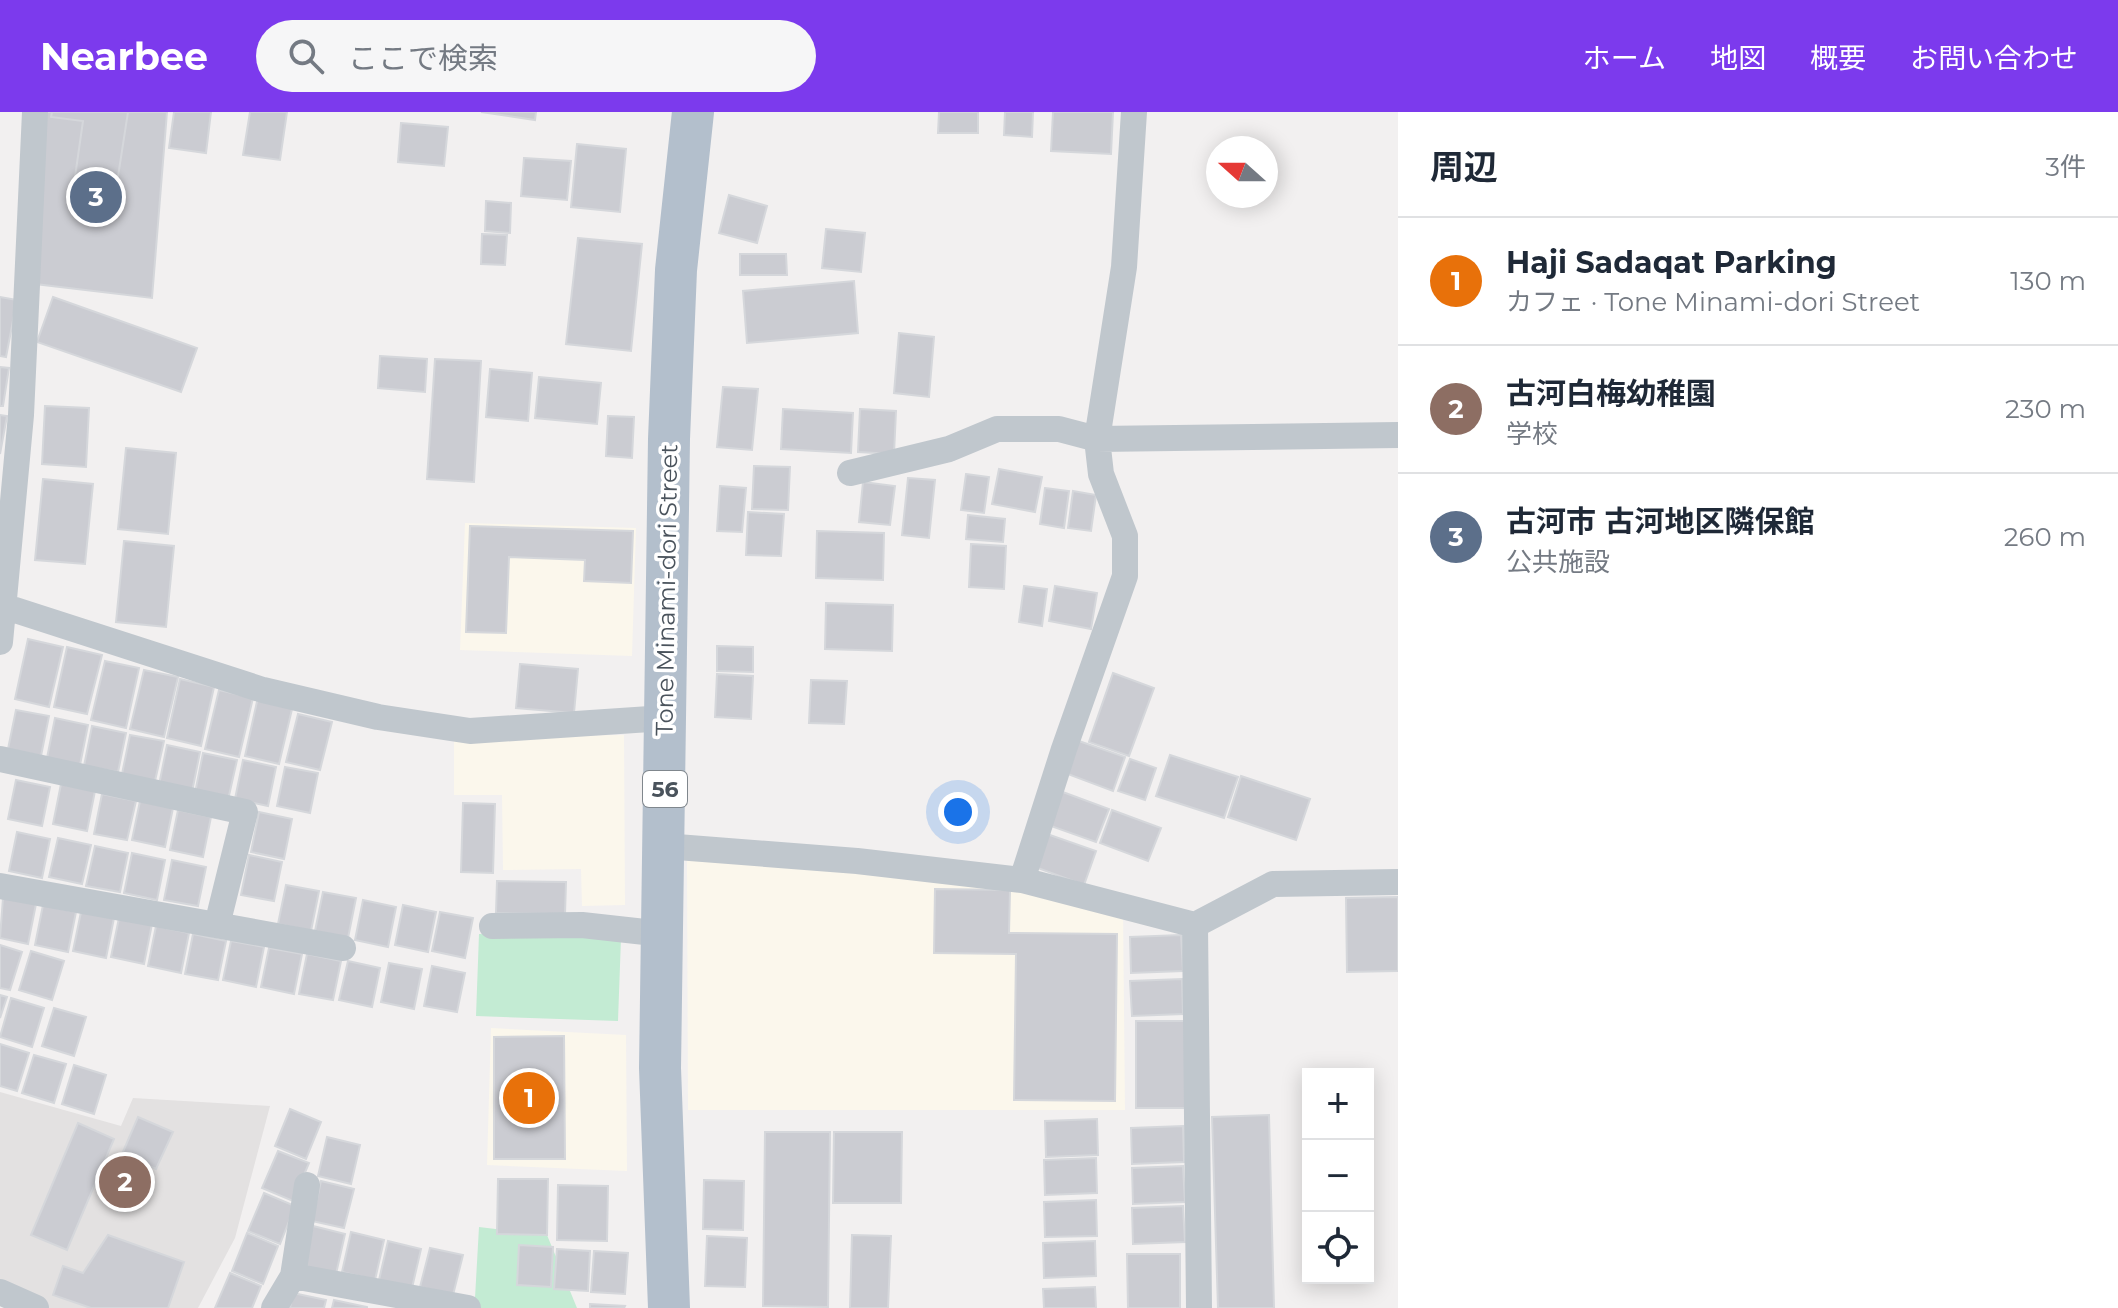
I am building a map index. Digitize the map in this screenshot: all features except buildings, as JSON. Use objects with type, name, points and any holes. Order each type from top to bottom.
[{"type":"main road","name":"Tone Minami-dori Street","points":[[669,1308],[660,1068],[669,455],[676,270],[693,112]]},
{"type":"street","points":[[0,642],[21,415],[35,112]]},
{"type":"street","points":[[1022,880],[1125,576],[1125,536],[1101,474],[1097,439],[1124,267],[1134,112]]},
{"type":"street","points":[[850,473],[949,449],[997,429],[1059,429],[1097,439],[1398,435]]},
{"type":"street","points":[[2,606],[263,690],[378,717],[470,731],[665,718]]},
{"type":"street","points":[[0,759],[245,812],[217,925]]},
{"type":"street","points":[[664,846],[857,861],[1022,880],[1195,925],[1273,884],[1398,882]]},
{"type":"street","points":[[0,886],[343,948]]},
{"type":"street","points":[[492,926],[582,925],[663,934]]},
{"type":"street","points":[[1195,925],[1199,1308]]},
{"type":"street","points":[[274,1308],[293,1276],[307,1185]]},
{"type":"street","points":[[293,1276],[468,1308]]},
{"type":"street","points":[[0,1292],[36,1308]]},
{"type":"shaded area","points":[[465,523],[636,528],[632,656],[460,650]]},
{"type":"shaded area","points":[[624,735],[625,905],[582,906],[581,869],[503,870],[502,795],[454,795],[454,737]]},
{"type":"shaded area","points":[[687,859],[1022,880],[1123,907],[1125,1110],[688,1110]]},
{"type":"shaded area","points":[[491,1028],[626,1035],[627,1171],[487,1165]]},
{"type":"shaded area","points":[[0,1092],[121,1126],[133,1098],[270,1106],[235,1238],[198,1308],[36,1308],[0,1292]]},
{"type":"green space","points":[[479,934],[621,938],[618,1021],[476,1016]]},
{"type":"green space","points":[[479,1227],[547,1235],[577,1308],[481,1308],[475,1298]]},
{"type":"place","name":"古河市 古河地区隣保館","points":[[96,197]]},
{"type":"place","name":"Haji Sadaqat Parking","points":[[529,1098]]},
{"type":"place","name":"古河白梅幼稚園","points":[[125,1182]]}]
